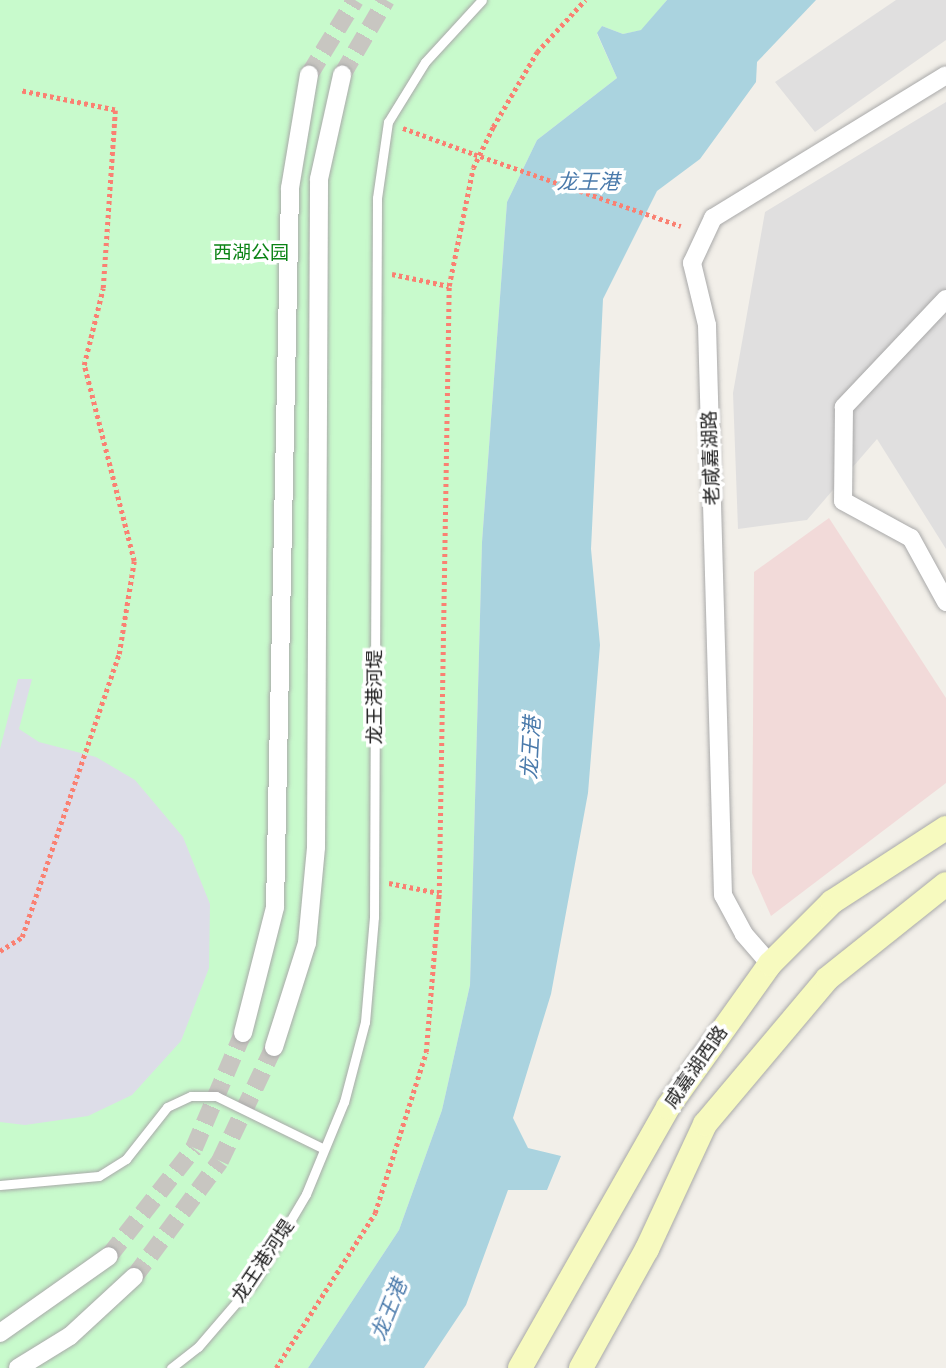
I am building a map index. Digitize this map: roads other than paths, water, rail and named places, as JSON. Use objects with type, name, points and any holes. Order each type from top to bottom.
[{"type":"main road","name":"咸嘉湖西路","points":[[520,1368],[668,1107],[769,964],[832,902],[946,828]]},
{"type":"main road","name":"咸嘉湖西路","points":[[581,1368],[647,1249],[705,1124],[827,979],[946,884]]},
{"type":"street","points":[[243,1033],[275,907],[290,188],[309,75]]},
{"type":"street","points":[[274,1047],[307,943],[316,847],[319,179],[342,75]]},
{"type":"street","name":"老咸嘉湖路","points":[[769,964],[744,934],[723,895],[707,325],[692,263],[713,218],[946,75]]},
{"type":"street","points":[[946,299],[844,407],[843,501],[911,538],[946,601]]},
{"type":"street","points":[[0,1333],[108,1256]]},
{"type":"street","points":[[18,1368],[70,1336],[134,1277]]},
{"type":"lane","name":"龙王港河堤","points":[[171,1368],[198,1347],[254,1282],[306,1194],[344,1102],[365,1022],[375,880],[377,198],[388,122],[425,62],[482,0]]},
{"type":"lane","points":[[0,1185],[99,1176],[126,1158],[167,1107],[191,1096],[216,1096],[324,1149]]},
{"type":"water","name":"龙王港","points":[[667,0],[816,0],[757,62],[756,82],[700,159],[657,191],[603,299],[591,549],[600,645],[588,793],[551,994],[513,1118],[528,1148],[561,1156],[547,1190],[508,1190],[466,1305],[424,1368],[308,1368],[399,1230],[442,1110],[470,985],[482,542],[507,202],[537,140],[617,78],[597,33],[602,26],[623,34],[641,30]]},
{"type":"tunnel","points":[[309,75],[355,0]]},
{"type":"tunnel","points":[[342,75],[386,0]]},
{"type":"tunnel","points":[[109,1256],[194,1148],[243,1033]]},
{"type":"tunnel","points":[[134,1277],[220,1161],[274,1047]]},
{"type":"park label","name":"西湖公园","points":[[251,253]]}]
